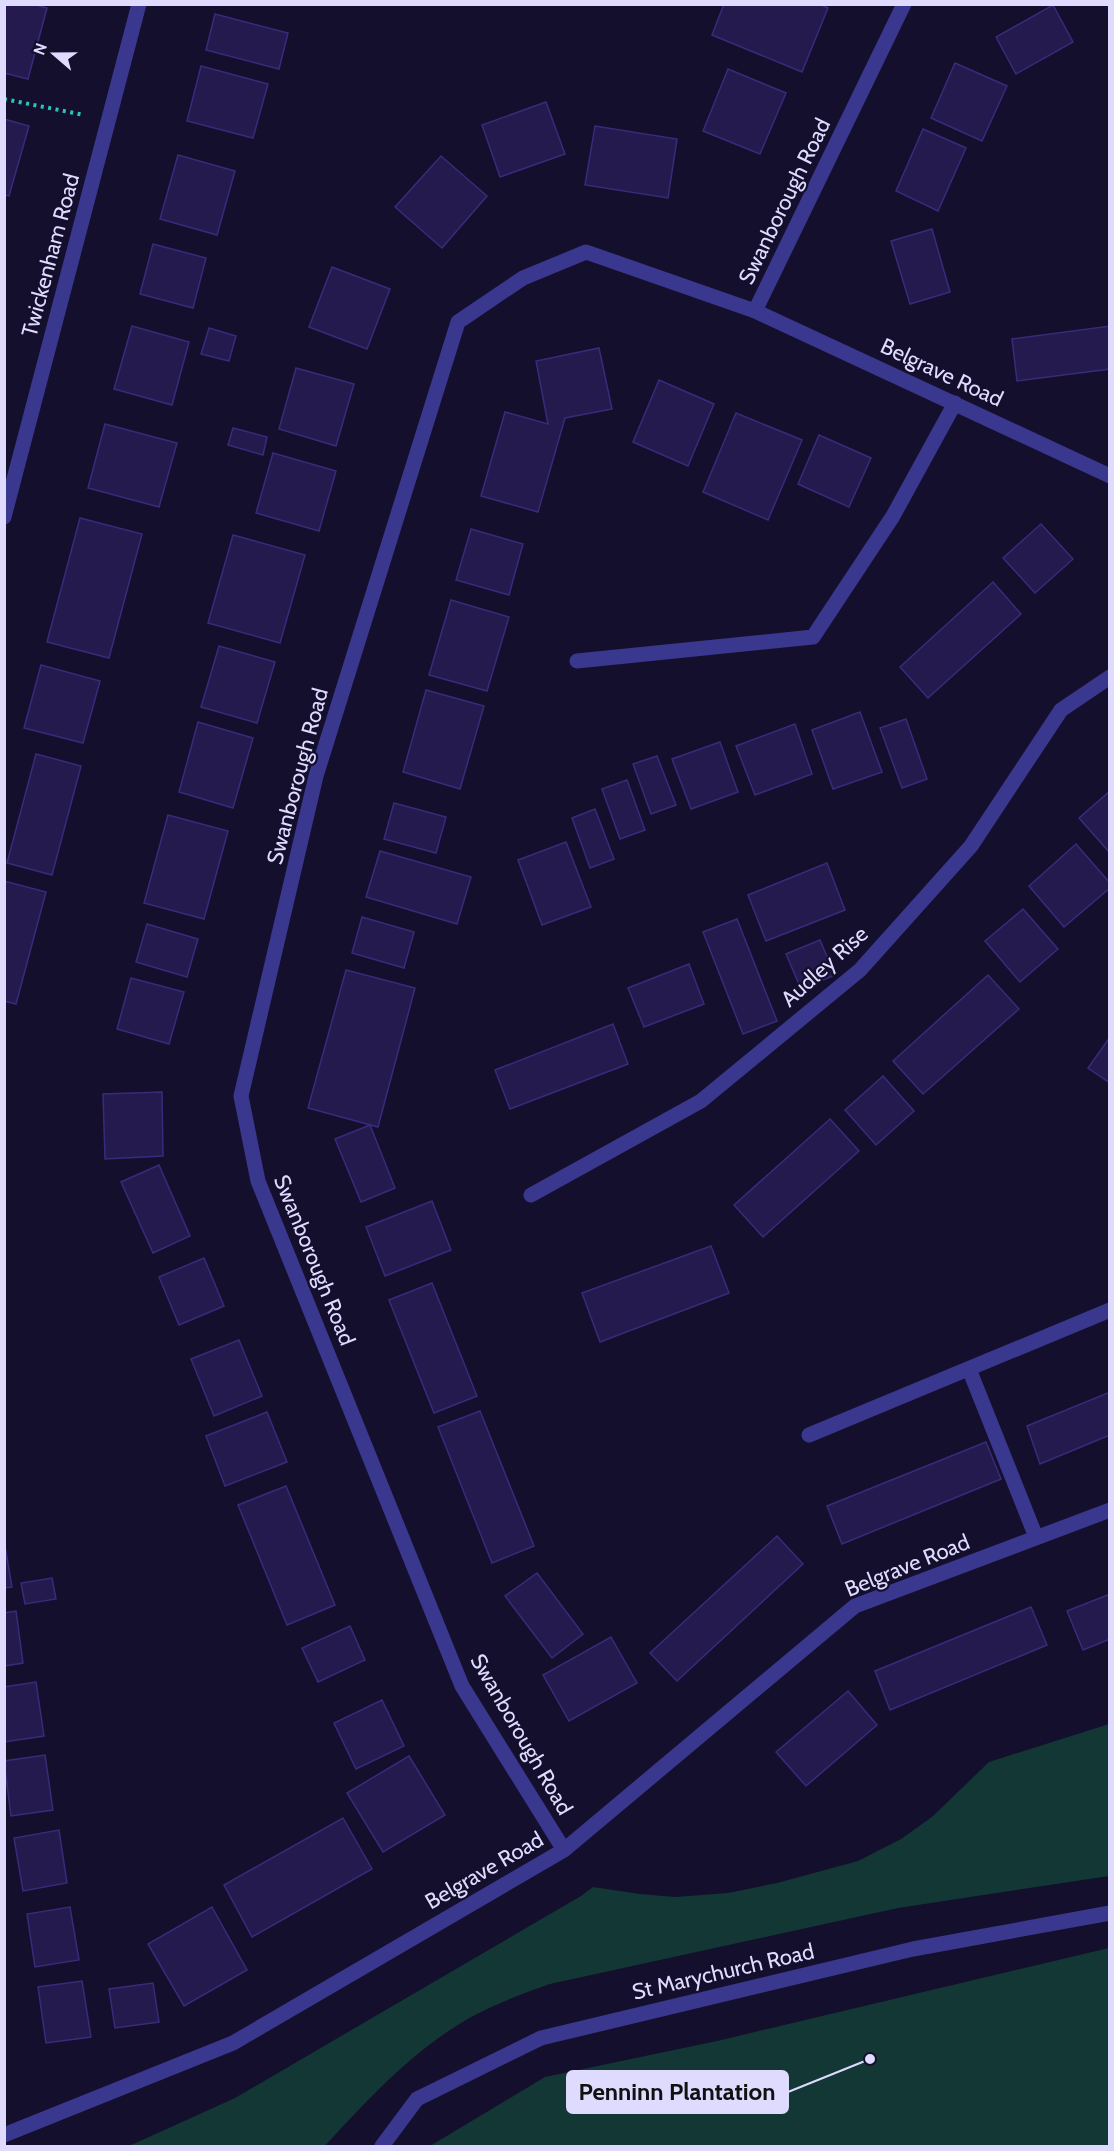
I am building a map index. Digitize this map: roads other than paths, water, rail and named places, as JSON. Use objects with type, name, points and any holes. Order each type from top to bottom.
[{"type":"street","name":"Twickenham Road","points":[[4,517],[139,4]]},
{"type":"street","name":"Swanborough Road","points":[[564,1850],[462,1686],[258,1181],[241,1096],[316,776],[458,322],[524,278],[586,252],[755,311],[904,4]]},
{"type":"street","name":"Belgrave Road","points":[[755,311],[1110,476]]},
{"type":"street","points":[[577,661],[813,637],[893,516],[955,403]]},
{"type":"street","name":"Audley Rise","points":[[531,1195],[701,1101],[860,970],[971,846],[1061,710],[1110,677]]},
{"type":"street","points":[[809,1436],[1110,1310]]},
{"type":"street","points":[[969,1369],[1036,1537]]},
{"type":"street","name":"Belgrave Road","points":[[4,2135],[233,2043],[564,1850],[855,1606],[1110,1510]]},
{"type":"street","name":"St Marychurch Road","points":[[382,2146],[417,2099],[541,2038],[913,1949],[1110,1913]]},
{"type":"place","name":"Penninn Plantation","points":[[870,2059]]}]
